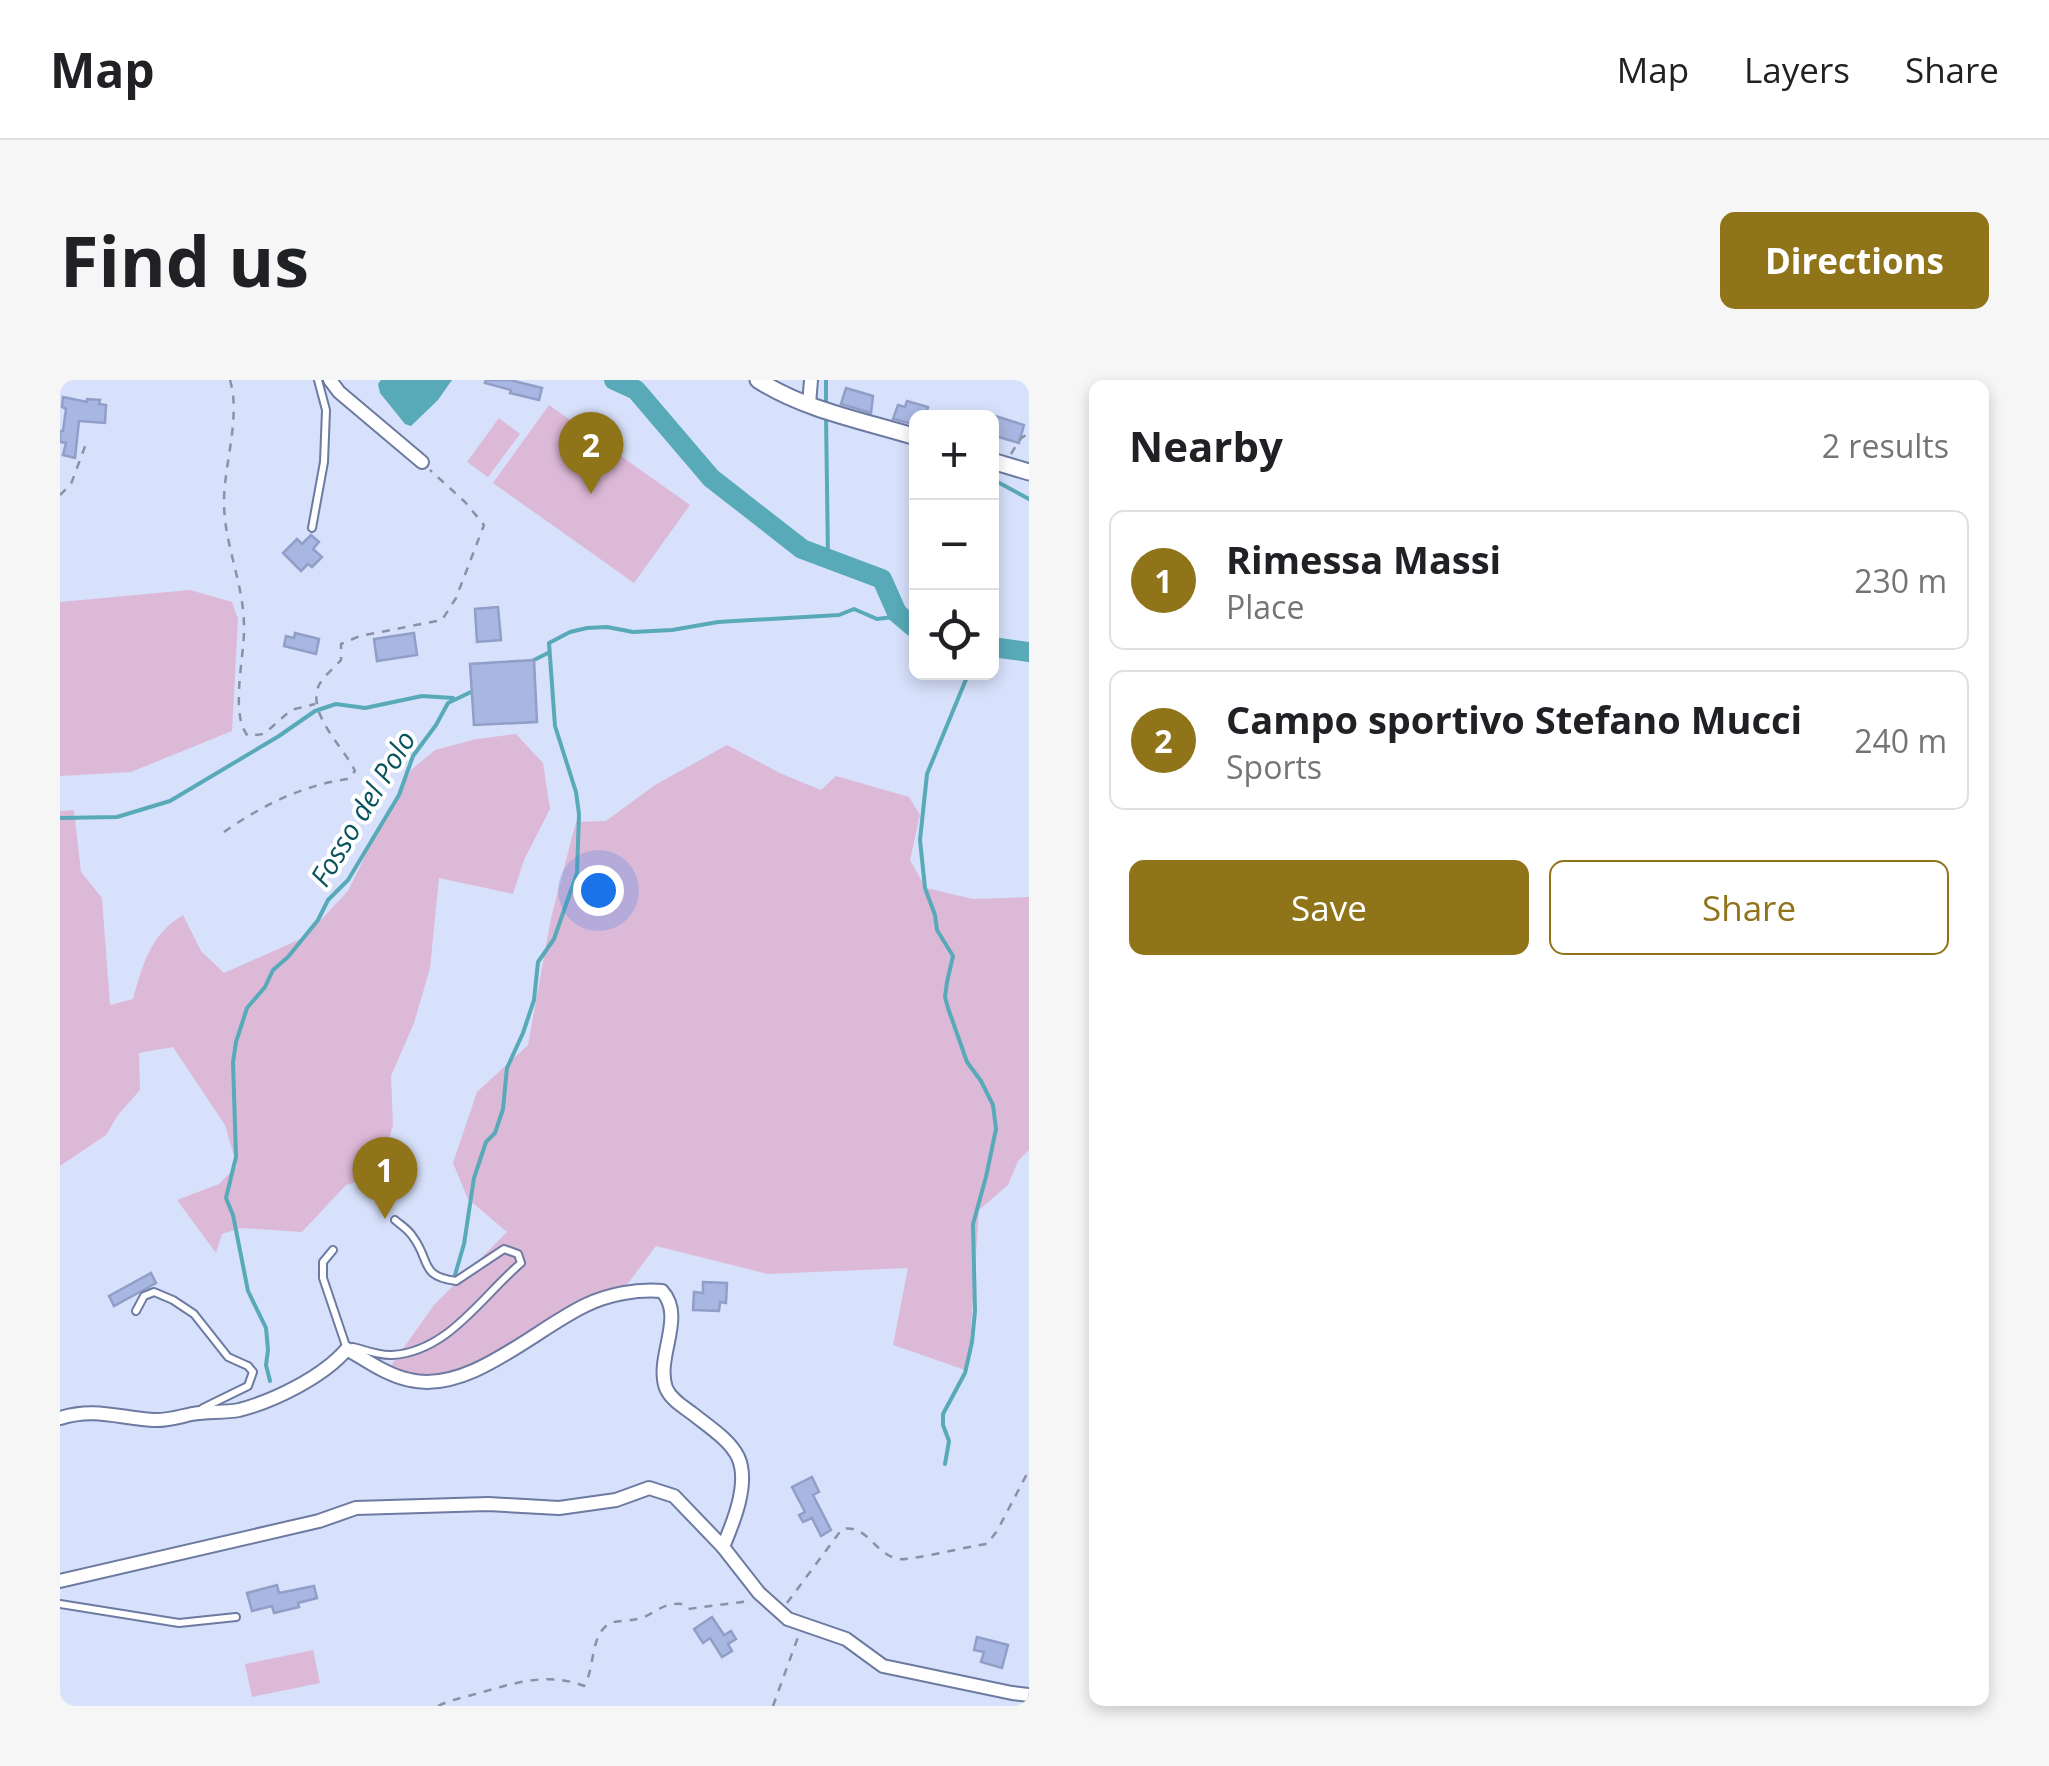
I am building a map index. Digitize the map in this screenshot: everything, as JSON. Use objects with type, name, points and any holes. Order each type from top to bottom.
[{"type":"street","points":[[330,380],[422,462]]},
{"type":"street","points":[[758,380],[773,390],[909,436]]},
{"type":"street","points":[[810,380],[814,405]]},
{"type":"street","points":[[999,463],[1029,472]]},
{"type":"street","points":[[60,1418],[99,1412],[172,1420],[191,1414],[239,1410],[297,1388],[328,1368],[347,1349],[406,1380],[428,1383],[461,1376],[587,1304],[609,1296],[662,1291],[670,1300],[672,1312],[664,1373],[666,1389],[730,1445],[742,1472],[736,1514],[723,1547]]},
{"type":"street","points":[[60,1580],[320,1521],[356,1508],[488,1504],[559,1508],[616,1500],[649,1488],[674,1496],[765,1599],[788,1619],[846,1639],[883,1666],[1029,1695]]},
{"type":"lane","points":[[312,528],[324,462],[326,410],[318,380]]},
{"type":"lane","points":[[333,1250],[324,1262],[324,1278],[347,1349],[391,1355],[426,1347],[462,1321],[521,1263],[518,1254],[504,1249],[456,1280],[438,1278],[427,1266],[412,1234],[395,1220]]},
{"type":"lane","points":[[136,1311],[144,1296],[154,1292],[172,1300],[194,1314],[228,1358],[254,1372],[248,1386],[191,1414]]},
{"type":"lane","points":[[60,1604],[179,1623],[236,1617]]},
{"type":"path","points":[[230,380],[231,442],[224,506],[244,602],[239,708],[242,729],[248,736],[264,734],[291,710],[317,704]]},
{"type":"path","points":[[999,462],[1029,433]]},
{"type":"path","points":[[60,496],[72,484],[87,441]]},
{"type":"path","points":[[224,832],[280,798],[348,779],[355,771],[326,728],[317,704],[319,685],[341,660],[341,644],[360,636],[442,620],[456,598],[484,524],[422,462]]},
{"type":"path","points":[[780,1612],[842,1530],[852,1528],[864,1533],[880,1550],[898,1559],[987,1544],[1029,1470]]},
{"type":"path","points":[[438,1706],[534,1678],[553,1678],[584,1686],[604,1628],[612,1623],[644,1618],[670,1604],[688,1609],[765,1599]]},
{"type":"path","points":[[772,1706],[803,1624]]},
{"type":"shaded area","points":[[381,380],[452,380],[411,426],[405,424],[380,393]]},
{"type":"shaded area","points":[[549,405],[690,505],[634,583],[493,483]]},
{"type":"shaded area","points":[[499,418],[520,434],[488,477],[467,462]]},
{"type":"shaded area","points":[[190,590],[232,602],[238,619],[232,731],[131,772],[60,776],[60,602]]},
{"type":"shaded area","points":[[516,734],[543,763],[550,809],[524,860],[513,894],[439,878],[430,968],[414,1023],[391,1076],[393,1125],[383,1160],[369,1178],[346,1185],[302,1232],[241,1228],[222,1234],[216,1253],[177,1200],[219,1184],[237,1166],[225,1125],[173,1047],[139,1053],[140,1090],[106,1135],[60,1166],[60,811],[74,810],[81,872],[102,898],[110,1005],[133,999],[155,941],[183,915],[201,951],[224,973],[305,937],[348,891],[411,770],[435,750]]},
{"type":"shaded area","points":[[727,745],[821,790],[836,776],[909,797],[920,815],[910,860],[926,888],[973,899],[1029,897],[1029,1150],[1018,1161],[1008,1185],[979,1210],[968,1371],[893,1345],[908,1268],[768,1274],[656,1246],[614,1302],[583,1315],[475,1378],[413,1389],[385,1374],[434,1305],[507,1232],[468,1199],[453,1163],[477,1092],[528,1045],[551,918],[576,822],[606,821],[655,785]]},
{"type":"shaded area","points":[[313,1650],[320,1683],[252,1697],[245,1664]]},
{"type":"building","points":[[510,380],[542,388],[539,400],[510,393],[511,390],[485,383]]},
{"type":"building","points":[[846,388],[873,396],[871,413],[841,404]]},
{"type":"building","points":[[63,397],[87,402],[100,400],[99,404],[106,405],[105,423],[79,421],[75,458],[63,455],[66,443],[60,442],[66,409],[62,407]]},
{"type":"building","points":[[907,401],[928,407],[909,410],[909,423],[893,419],[898,405],[905,407]]},
{"type":"building","points":[[999,417],[1024,425],[1019,443],[999,437]]},
{"type":"building","points":[[311,535],[319,542],[313,549],[322,557],[301,571],[283,553],[297,539],[302,544]]},
{"type":"building","points":[[498,607],[501,640],[477,642],[475,609]]},
{"type":"building","points":[[295,633],[319,639],[316,654],[284,646],[286,636],[294,638]]},
{"type":"building","points":[[414,633],[417,655],[377,661],[374,639]]},
{"type":"building","points":[[534,660],[537,722],[474,725],[470,664]]},
{"type":"building","points":[[151,1273],[156,1283],[114,1306],[109,1296]]},
{"type":"building","points":[[703,1282],[727,1283],[726,1303],[720,1302],[719,1311],[693,1310],[694,1292],[703,1293]]},
{"type":"building","points":[[812,1477],[819,1492],[813,1495],[831,1530],[821,1536],[812,1518],[803,1522],[799,1515],[805,1512],[792,1487]]},
{"type":"building","points":[[277,1585],[279,1593],[314,1586],[317,1598],[274,1613],[272,1606],[252,1611],[247,1593]]},
{"type":"building","points":[[712,1617],[724,1635],[731,1631],[736,1639],[728,1644],[732,1651],[722,1657],[710,1638],[703,1643],[694,1629]]},
{"type":"building","points":[[977,1637],[1008,1645],[1002,1668],[981,1662],[984,1652],[974,1650]]},
{"type":"waterway","points":[[614,380],[636,390],[711,478],[802,549],[882,579],[897,613],[909,623]]},
{"type":"waterway","points":[[826,380],[826,405]]},
{"type":"waterway","points":[[826,415],[828,558]]},
{"type":"waterway","points":[[999,483],[1029,499]]},
{"type":"waterway","points":[[455,1275],[474,1178],[503,1109],[507,1068],[534,1000],[538,962],[554,939],[577,873],[579,814],[555,726],[549,643],[587,628],[672,630],[718,622],[839,615],[854,609],[877,619],[902,616]]},
{"type":"waterway","points":[[999,648],[1029,652]]},
{"type":"waterway","name":"Fosso del Polo","points":[[530,662],[548,653]]},
{"type":"waterway","points":[[945,1464],[949,1441],[943,1414],[965,1373],[972,1342],[973,1224],[996,1129],[993,1105],[967,1062],[945,997],[953,956],[937,930],[925,888],[920,840],[927,774],[966,680]]},
{"type":"waterway","name":"Fosso del Polo","points":[[270,1381],[266,1328],[248,1291],[226,1198],[236,1157],[236,1042],[247,1008],[273,970],[288,957],[318,920],[328,900],[348,880],[399,795],[413,756],[448,703],[473,691]]},
{"type":"waterway","points":[[60,818],[117,817],[170,801],[315,711],[336,704],[365,708],[422,696],[453,698]]},
{"type":"place","name":"Campo sportivo Stefano Mucci","points":[[591,494]]},
{"type":"place","name":"Rimessa Massi","points":[[385,1219]]}]
